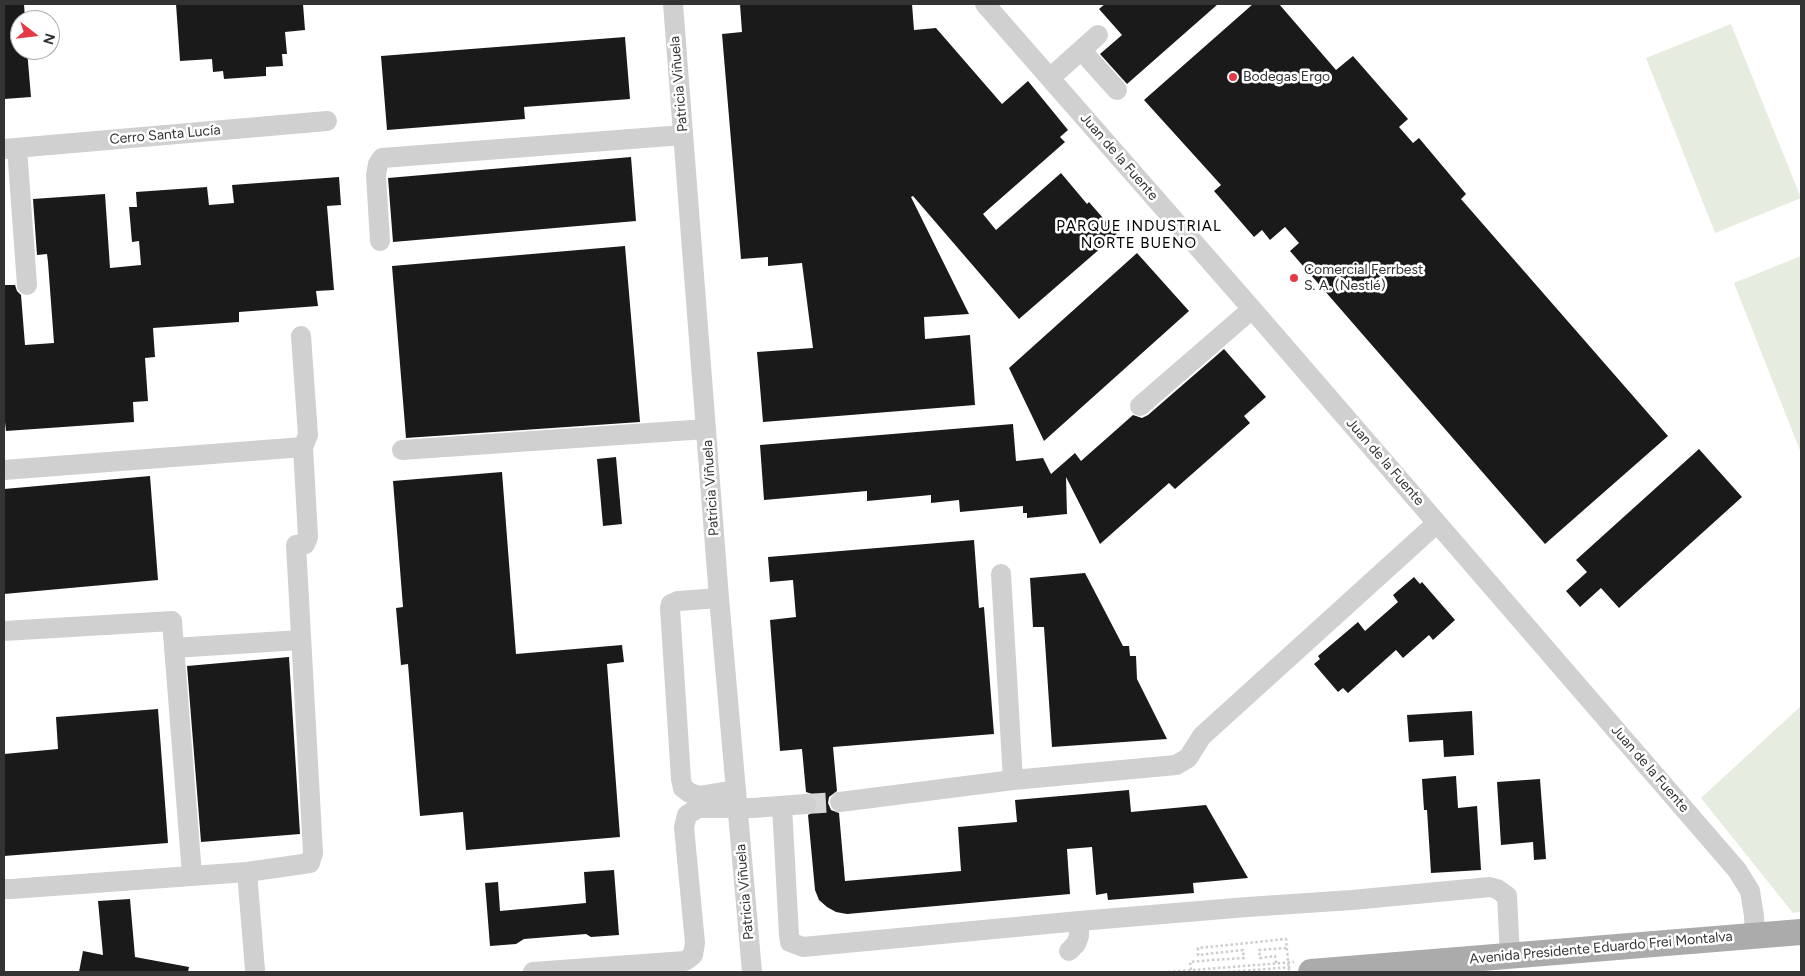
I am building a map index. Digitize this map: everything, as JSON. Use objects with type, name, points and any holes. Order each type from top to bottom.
[{"type":"main road","name":"Avenida Presidente Eduardo Frei Montalva","points":[[1311,972],[1801,932]]},
{"type":"street","name":"Patricia Viñuela","points":[[672,4],[684,135],[719,598],[752,972]]},
{"type":"street","name":"Juan de la Fuente","points":[[985,4],[1252,308],[1737,870],[1750,891],[1755,936]]},
{"type":"street","points":[[1050,78],[1098,35]]},
{"type":"street","points":[[1081,50],[1117,90]]},
{"type":"street","name":"Cerro Santa Lucía","points":[[10,149],[327,120]]},
{"type":"street","points":[[380,241],[376,174],[378,164],[382,158],[684,135]]},
{"type":"street","points":[[10,149],[27,285]]},
{"type":"street","points":[[1140,406],[1252,308]]},
{"type":"street","points":[[9,894],[192,875],[247,872],[310,863],[312,853],[296,545],[305,544],[308,536],[303,447],[308,435],[300,336]]},
{"type":"street","points":[[402,450],[706,429]]},
{"type":"street","points":[[4,470],[303,447]]},
{"type":"street","points":[[840,802],[1013,780],[1176,765],[1188,758],[1202,736],[1437,523]]},
{"type":"street","points":[[1001,574],[1013,780]]},
{"type":"street","points":[[719,598],[678,601],[671,604],[670,608],[682,788],[690,794],[699,796],[736,798],[754,808],[806,804]]},
{"type":"street","points":[[4,631],[172,621],[192,875]]},
{"type":"street","points":[[174,648],[300,640]]},
{"type":"street","points":[[533,972],[685,961],[693,955],[695,943],[684,827],[688,815],[698,808],[736,798]]},
{"type":"street","points":[[782,806],[789,935],[790,942],[802,947],[1080,921],[1352,900],[1490,887],[1498,888],[1506,896],[1510,956]]},
{"type":"street","points":[[247,872],[255,970]]},
{"type":"street","points":[[1069,951],[1076,944],[1079,936],[1080,921]]},
{"type":"path","points":[[1191,970],[1190,962],[1244,958],[1243,950],[1198,955],[1198,948],[1286,939],[1289,972]]},
{"type":"path","points":[[1277,972],[1275,956],[1260,958],[1259,950],[1286,948]]},
{"type":"shaded area","points":[[1731,24],[1801,198],[1715,233],[1646,58]]},
{"type":"shaded area","points":[[1801,256],[1801,453],[1734,283]]},
{"type":"shaded area","points":[[1801,706],[1801,912],[1793,913],[1701,798]]},
{"type":"building","points":[[4,4],[24,4],[24,10],[10,10],[10,60],[28,60],[31,97],[4,99]]},
{"type":"building","points":[[176,4],[303,4],[305,30],[285,32],[287,54],[282,54],[283,66],[266,67],[266,76],[224,79],[223,71],[213,72],[212,59],[180,61]]},
{"type":"building","points":[[740,4],[912,4],[914,30],[936,28],[1002,104],[1028,81],[1068,130],[1060,137],[1065,142],[983,214],[996,230],[1061,173],[1087,204],[1089,202],[1117,234],[1019,319],[913,196],[911,197],[969,314],[924,317],[925,339],[970,335],[975,405],[763,422],[757,352],[813,348],[802,263],[768,266],[768,257],[741,259],[722,34],[742,32]]},
{"type":"building","points":[[1105,4],[1218,4],[1127,84],[1100,54],[1122,35],[1099,9]]},
{"type":"building","points":[[1253,4],[1279,4],[1336,70],[1353,56],[1408,119],[1399,127],[1413,143],[1419,138],[1466,194],[1461,199],[1668,436],[1545,544],[1290,251],[1299,243],[1285,227],[1270,240],[1262,230],[1254,237],[1214,191],[1221,185],[1144,100]]},
{"type":"building","points":[[625,37],[630,99],[524,107],[525,119],[387,130],[381,56]]},
{"type":"building","points":[[631,157],[636,221],[393,242],[388,178]]},
{"type":"building","points":[[339,177],[341,205],[327,206],[334,290],[316,291],[318,306],[239,312],[239,322],[153,328],[155,357],[145,358],[148,401],[133,402],[134,422],[6,431],[4,422],[4,285],[15,285],[21,295],[25,345],[54,343],[47,254],[37,255],[33,199],[105,194],[110,268],[141,265],[139,241],[132,242],[129,207],[137,207],[136,192],[207,187],[209,205],[234,203],[232,185]]},
{"type":"building","points":[[625,246],[640,422],[406,438],[392,266]]},
{"type":"building","points":[[1137,253],[1189,311],[1044,441],[1009,368]]},
{"type":"building","points":[[1224,349],[1266,397],[1244,416],[1250,423],[1175,489],[1169,483],[1100,544],[1066,477],[1067,514],[1027,518],[1027,513],[1023,513],[1023,506],[960,512],[959,500],[931,503],[931,495],[867,501],[867,491],[764,500],[760,445],[1013,424],[1016,461],[1043,458],[1051,474],[1075,453],[1081,461],[1133,415],[1142,418],[1148,415]]},
{"type":"building","points":[[1699,449],[1742,497],[1619,608],[1601,588],[1580,607],[1566,591],[1587,572],[1576,560]]},
{"type":"building","points":[[616,457],[622,524],[603,526],[597,459]]},
{"type":"building","points":[[502,472],[516,654],[622,645],[624,662],[607,664],[620,837],[466,850],[463,812],[420,816],[408,664],[401,665],[396,608],[403,607],[393,481]]},
{"type":"building","points":[[150,476],[158,580],[4,594],[4,489]]},
{"type":"building","points":[[974,540],[979,608],[984,607],[994,734],[833,747],[837,791],[829,797],[828,803],[831,810],[839,813],[845,881],[961,871],[958,827],[1017,822],[1015,800],[1129,790],[1131,812],[1206,805],[1248,878],[1193,883],[1194,893],[1108,900],[1107,893],[1096,895],[1092,847],[1067,849],[1070,894],[847,914],[836,912],[819,900],[815,890],[808,815],[816,810],[818,803],[812,794],[806,792],[802,749],[780,751],[770,620],[796,617],[793,580],[770,582],[768,557]]},
{"type":"building","points":[[1085,573],[1123,646],[1129,646],[1130,656],[1136,656],[1137,679],[1167,739],[1052,747],[1044,627],[1033,627],[1030,578]]},
{"type":"building","points":[[1414,577],[1420,584],[1422,582],[1455,620],[1433,640],[1429,635],[1403,658],[1396,650],[1348,693],[1343,688],[1338,692],[1314,664],[1320,659],[1318,656],[1358,622],[1365,631],[1398,602],[1393,595]]},
{"type":"building","points":[[289,657],[300,834],[201,842],[187,666]]},
{"type":"building","points":[[158,709],[168,843],[4,856],[4,754],[58,749],[56,717]]},
{"type":"building","points":[[1472,711],[1474,755],[1444,757],[1443,740],[1409,742],[1407,715]]},
{"type":"building","points":[[1456,776],[1458,808],[1477,806],[1481,870],[1431,873],[1427,810],[1424,810],[1422,779]]},
{"type":"building","points":[[1540,779],[1546,859],[1534,860],[1533,842],[1501,845],[1497,782]]},
{"type":"building","points":[[614,870],[619,935],[591,937],[586,934],[524,939],[516,944],[490,946],[485,883],[498,882],[500,911],[586,903],[584,872]]},
{"type":"building","points":[[130,899],[135,957],[189,967],[188,972],[79,972],[83,951],[103,955],[98,901]]},
{"type":"tunnel","points":[[806,804],[840,802]]},
{"type":"place","name":"Bodegas Ergo","points":[[1233,77]]},
{"type":"place","name":"Comercial Ferrbest S. A. (Nestlé)","points":[[1294,278]]},
{"type":"district","name":"PARQUE INDUSTRIAL NORTE BUENO","points":[[1139,236]]}]
